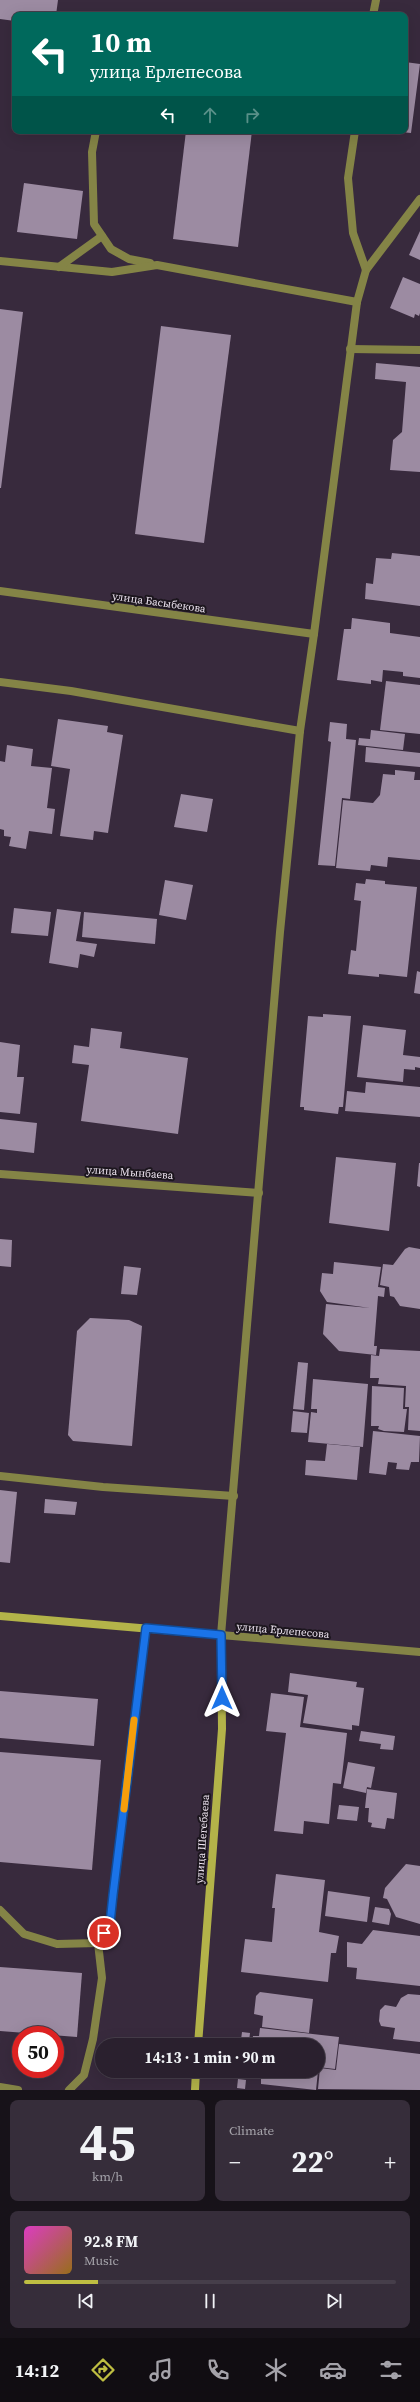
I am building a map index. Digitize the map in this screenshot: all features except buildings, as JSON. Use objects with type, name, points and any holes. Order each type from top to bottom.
[{"type":"main road","name":"улица Ерлепесова","points":[[0,1616],[221,1635]]},
{"type":"main road","name":"улица Шегебаева","points":[[199,2038],[222,1729],[221,1635]]},
{"type":"main road","points":[[195,2090],[196,2078]]},
{"type":"street","points":[[374,12],[376,0]]},
{"type":"street","points":[[95,134],[92,152],[94,224],[111,249],[129,259],[357,302]]},
{"type":"street","points":[[355,134],[348,178],[353,233],[366,270]]},
{"type":"street","points":[[221,1635],[234,1496],[280,932],[300,731],[314,634],[350,349],[357,302],[366,270],[420,199]]},
{"type":"street","points":[[59,267],[102,236]]},
{"type":"street","points":[[0,261],[112,272],[157,264]]},
{"type":"street","points":[[350,349],[420,350]]},
{"type":"street","name":"улица Басыбекова","points":[[0,591],[314,634]]},
{"type":"street","points":[[0,682],[70,691],[300,731]]},
{"type":"street","name":"улица Мынбаева","points":[[0,1174],[259,1193]]},
{"type":"street","points":[[0,1476],[103,1487],[234,1496]]},
{"type":"street","points":[[69,2090],[84,2075],[93,2039],[102,1978],[98,1943],[110,1923],[146,1628]]},
{"type":"street","name":"улица Ерлепесова","points":[[221,1635],[420,1652]]},
{"type":"street","points":[[0,1911],[24,1934],[57,1944],[98,1943]]},
{"type":"street","points":[[0,2087],[18,2090]]},
{"type":"slow traffic","points":[[124,1809],[134,1720]]},
{"type":"route","points":[[104,1933],[110,1923],[134,1715],[146,1628],[221,1635],[222,1698]]}]
